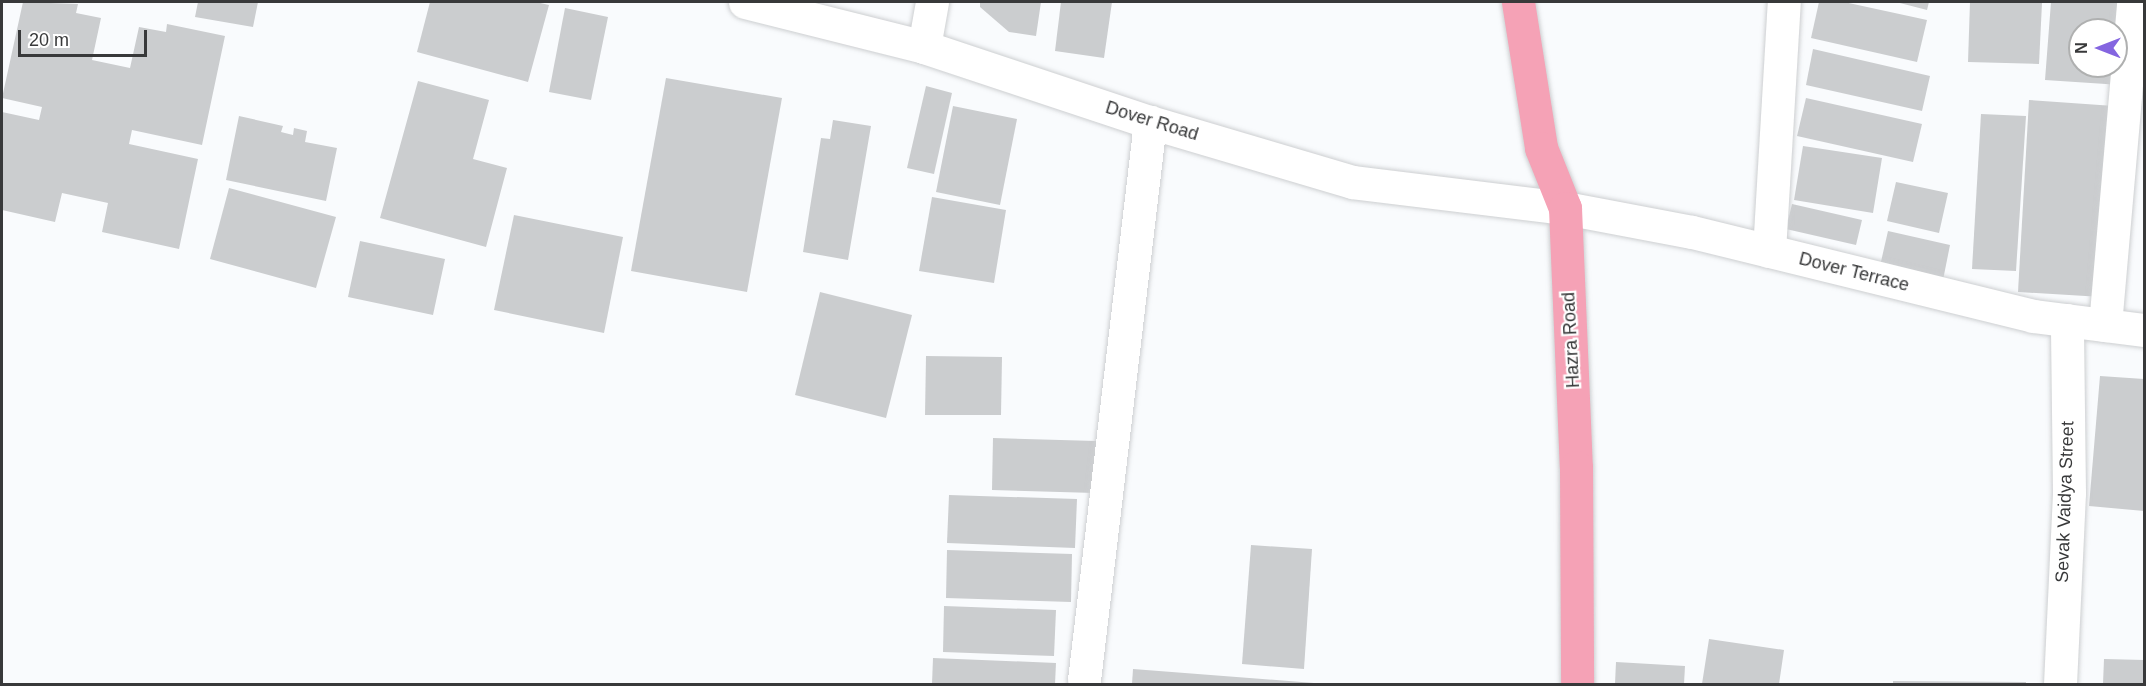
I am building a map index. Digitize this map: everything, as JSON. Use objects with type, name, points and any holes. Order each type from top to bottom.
[{"type":"main road","name":"Hazra Road","points":[[1518,2],[1541,148],[1565,208],[1576,467],[1578,684]]},
{"type":"street","name":"Dover Road","points":[[745,2],[924,47],[1150,122],[1352,182],[1565,208]]},
{"type":"street","points":[[924,47],[932,2]]},
{"type":"street","points":[[1769,251],[1784,2]]},
{"type":"street","points":[[2104,325],[2133,2]]},
{"type":"street","points":[[1084,680],[1150,122]]},
{"type":"street","name":"Dover Terrace","points":[[1565,208],[1769,251],[2033,316],[2145,330]]},
{"type":"street","name":"Sevak Vaidya Street","points":[[2060,684],[2069,493],[2067,320]]},
{"type":"building","points":[[23,2],[78,4],[76,13],[101,18],[92,60],[130,68],[139,27],[166,32],[167,24],[225,36],[202,145],[132,130],[129,144],[198,159],[179,249],[102,232],[108,203],[62,193],[55,222],[2,210],[2,112],[39,120],[42,107],[2,98]]},
{"type":"building","points":[[198,2],[258,2],[253,27],[195,17]]},
{"type":"building","points":[[430,2],[536,2],[549,5],[528,82],[417,52]]},
{"type":"building","points":[[980,2],[1041,2],[1036,36],[1009,32],[980,7]]},
{"type":"building","points":[[1061,2],[1112,2],[1104,58],[1055,51]]},
{"type":"building","points":[[1819,2],[1844,2],[1927,20],[1917,62],[1811,38]]},
{"type":"building","points":[[1896,2],[1929,2],[1927,10]]},
{"type":"building","points":[[1970,2],[2042,3],[2039,64],[1968,62]]},
{"type":"building","points":[[2051,2],[2128,2],[2127,18],[2068,18],[2068,78],[2122,78],[2121,85],[2045,80]]},
{"type":"building","points":[[565,8],[608,17],[591,100],[549,92]]},
{"type":"building","points":[[1813,49],[1930,76],[1922,111],[1806,85]]},
{"type":"building","points":[[666,78],[782,98],[747,292],[631,271]]},
{"type":"building","points":[[418,81],[489,100],[473,159],[507,168],[486,247],[380,218]]},
{"type":"building","points":[[926,86],[952,93],[934,174],[907,168]]},
{"type":"building","points":[[1806,98],[1922,124],[1913,162],[1797,136]]},
{"type":"building","points":[[2029,100],[2114,106],[2102,297],[2018,292]]},
{"type":"building","points":[[953,106],[1017,119],[1000,205],[936,192]]},
{"type":"building","points":[[1981,114],[2026,116],[2016,271],[1972,269]]},
{"type":"building","points":[[239,116],[283,126],[281,132],[293,135],[294,128],[307,131],[305,142],[337,148],[326,201],[226,180]]},
{"type":"building","points":[[833,120],[871,126],[848,260],[803,252],[821,138],[830,139]]},
{"type":"building","points":[[1803,146],[1882,158],[1873,213],[1794,200]]},
{"type":"building","points":[[1896,182],[1948,193],[1939,233],[1887,221]]},
{"type":"building","points":[[229,188],[336,217],[316,288],[210,259]]},
{"type":"building","points":[[932,197],[1006,210],[994,283],[919,271]]},
{"type":"building","points":[[1792,204],[1862,220],[1856,245],[1786,229]]},
{"type":"building","points":[[514,215],[623,237],[604,333],[494,310]]},
{"type":"building","points":[[1888,231],[1950,245],[1943,280],[1880,266]]},
{"type":"building","points":[[360,241],[445,259],[433,315],[348,297]]},
{"type":"building","points":[[820,292],[912,315],[886,418],[795,395]]},
{"type":"building","points":[[926,356],[1002,357],[1001,415],[925,415]]},
{"type":"building","points":[[2100,376],[2144,379],[2144,511],[2089,506]]},
{"type":"building","points":[[993,438],[1096,441],[1095,493],[992,490]]},
{"type":"building","points":[[949,495],[1077,499],[1075,548],[947,543]]},
{"type":"building","points":[[1251,545],[1312,549],[1304,669],[1242,664]]},
{"type":"building","points":[[947,550],[1072,554],[1071,602],[946,598]]},
{"type":"building","points":[[944,606],[1056,610],[1054,656],[943,652]]},
{"type":"building","points":[[1709,639],[1784,650],[1779,684],[1702,684]]},
{"type":"building","points":[[933,658],[1056,663],[1055,684],[932,684]]},
{"type":"building","points":[[2104,659],[2144,660],[2144,684],[2103,684]]},
{"type":"building","points":[[1616,662],[1685,666],[1684,684],[1615,684]]},
{"type":"building","points":[[1133,669],[1314,683],[1314,684],[1132,684]]},
{"type":"building","points":[[1893,681],[2026,682],[2026,684],[1893,684]]}]
